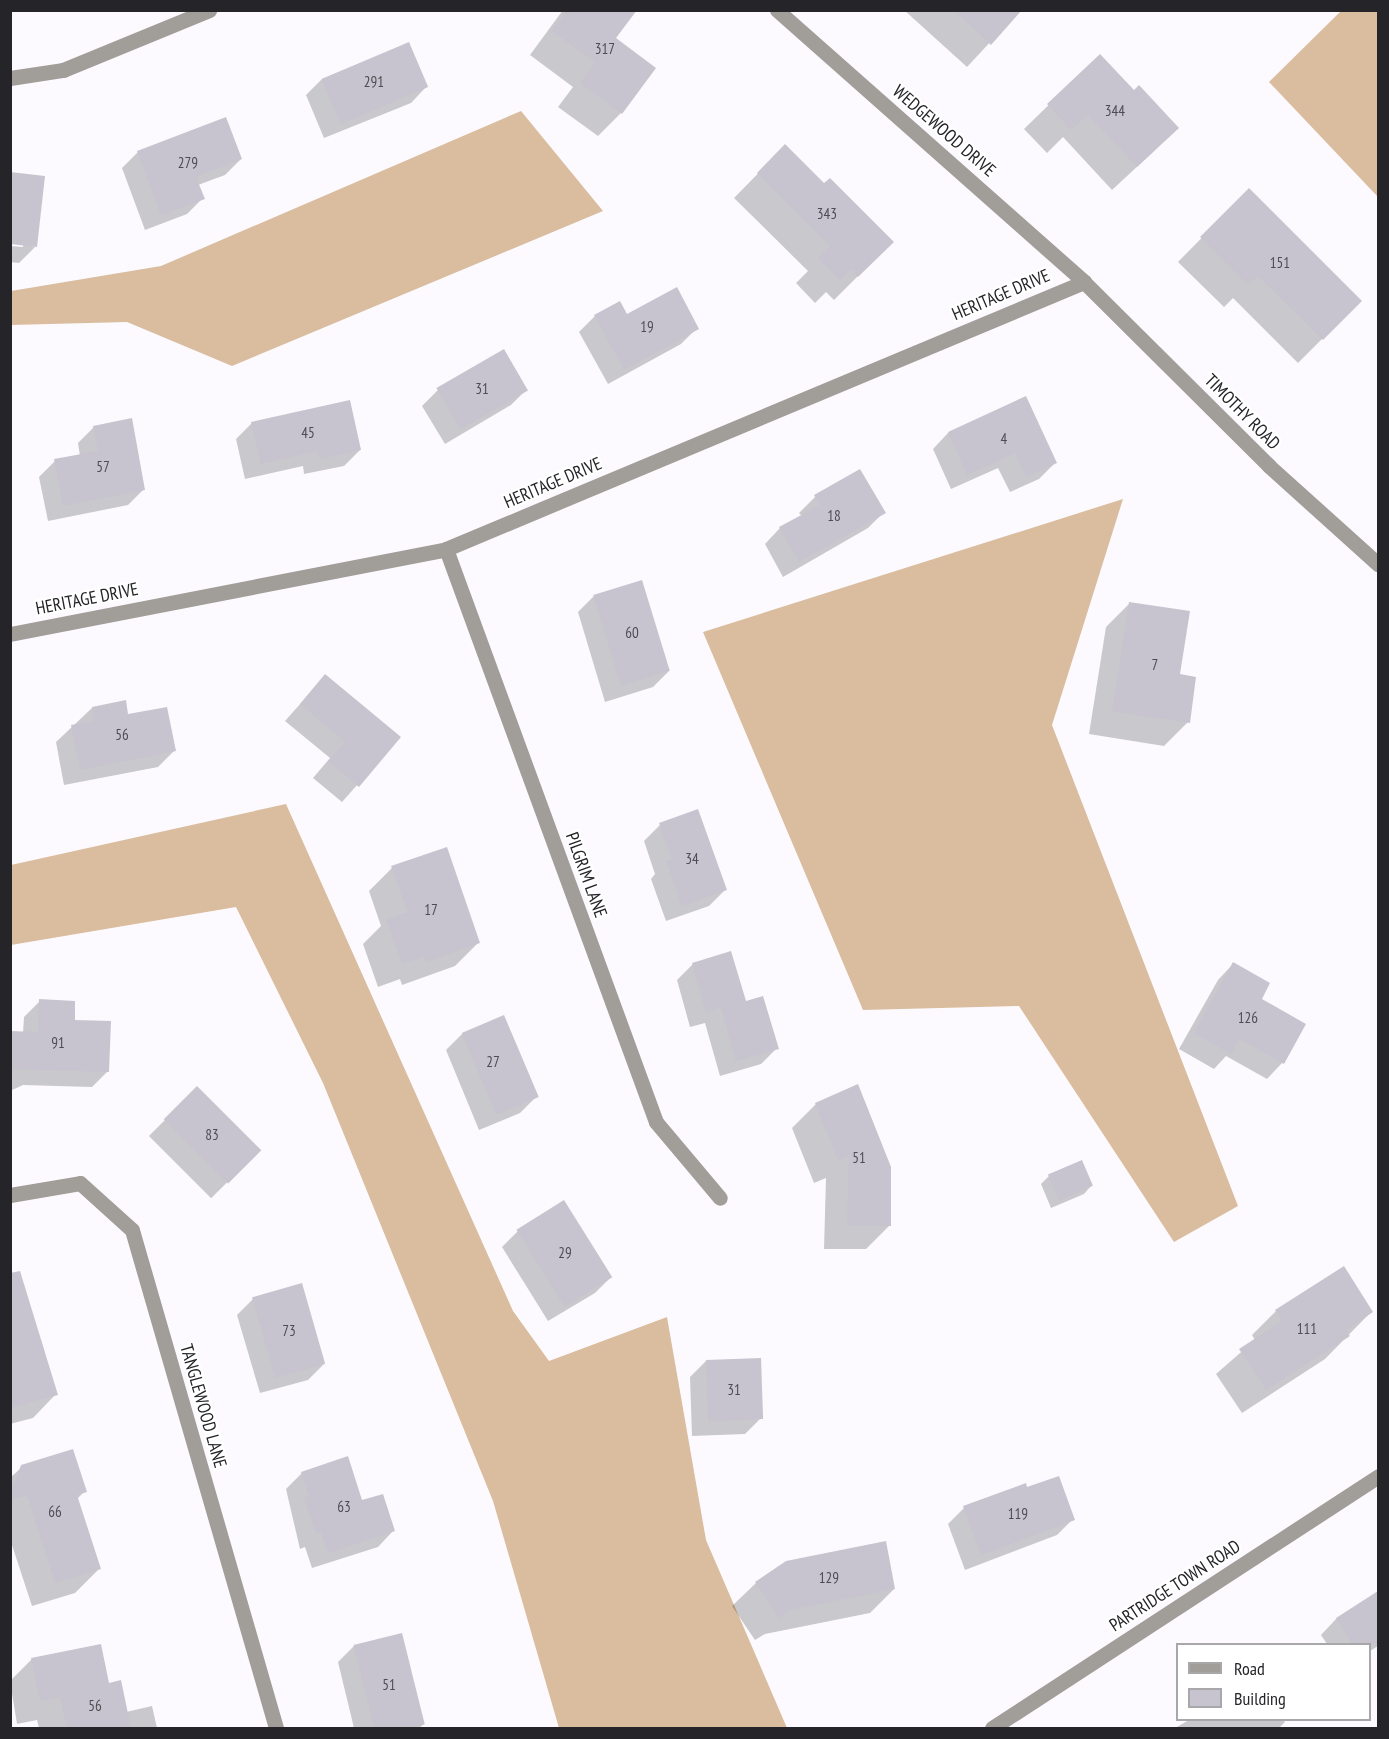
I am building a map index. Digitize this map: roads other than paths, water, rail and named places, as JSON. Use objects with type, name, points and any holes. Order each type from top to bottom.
[{"type":"street","points":[[10,78],[63,70],[209,10]]},
{"type":"street","name":"WEDGEWOOD DRIVE","points":[[777,10],[1084,282]]},
{"type":"street","name":"HERITAGE DRIVE","points":[[10,634],[446,549],[1084,282]]},
{"type":"street","name":"TIMOTHY ROAD","points":[[1084,282],[1269,466],[1378,564]]},
{"type":"street","name":"PILGRIM LANE","points":[[446,549],[656,1122],[720,1198]]},
{"type":"street","name":"TANGLEWOOD LANE","points":[[10,1196],[80,1183],[132,1230],[276,1728]]},
{"type":"street","name":"PARTRIDGE TOWN ROAD","points":[[992,1728],[1378,1476]]}]
